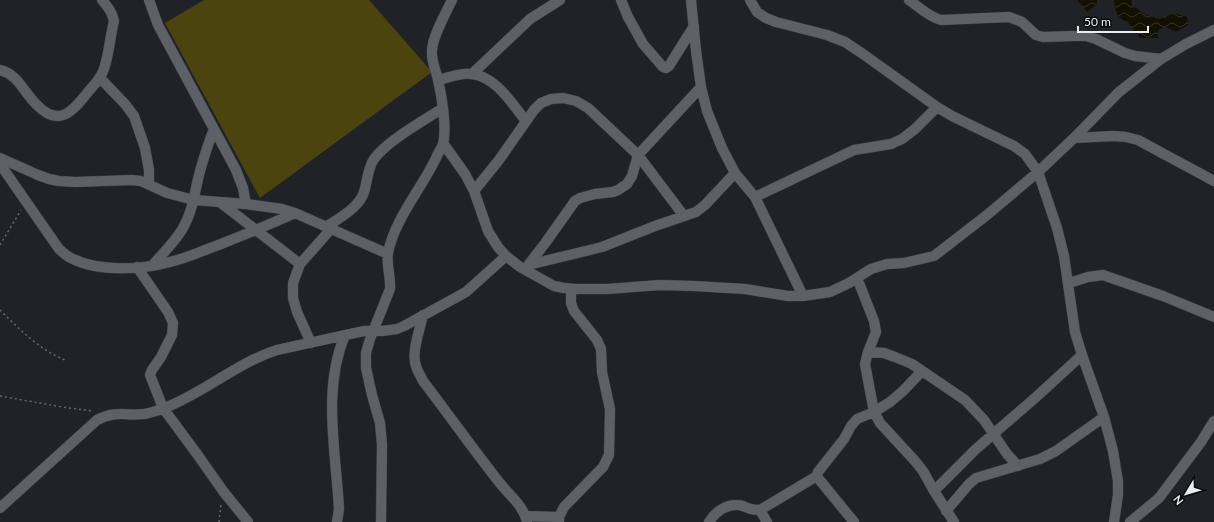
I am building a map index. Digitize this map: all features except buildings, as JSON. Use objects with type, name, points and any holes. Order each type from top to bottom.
[{"type":"street","points":[[0,70],[13,75],[40,108],[48,114],[58,116],[66,115],[73,110],[100,78],[104,69],[114,21],[108,6],[102,0]]},
{"type":"street","points":[[381,522],[382,445],[380,423],[366,368],[366,353],[390,289],[388,254],[390,243],[396,229],[434,163],[443,143],[443,108],[432,58],[432,49],[452,0]]},
{"type":"street","points":[[472,74],[530,19],[560,0]]},
{"type":"street","points":[[621,0],[643,44],[666,68],[694,26]]},
{"type":"street","points":[[691,0],[701,87],[707,110],[722,148],[735,173],[755,197],[803,296]]},
{"type":"street","points":[[750,0],[757,12],[766,18],[827,35],[844,42],[937,107],[952,116],[1014,146],[1025,154],[1038,172],[1057,228],[1064,256],[1075,332],[1104,417],[1112,451],[1118,481],[1118,495],[1114,522]]},
{"type":"street","points":[[909,0],[928,14],[942,20],[1009,17],[1022,22],[1036,35],[1043,37],[1086,36],[1096,39],[1125,53],[1135,56],[1161,59]]},
{"type":"street","points":[[150,1],[158,25],[236,170],[246,204]]},
{"type":"street","points":[[443,143],[465,174],[474,191],[488,231],[498,247],[506,256],[554,286],[571,289],[607,289],[660,285],[694,286],[745,289],[788,296],[803,296],[830,292],[845,286],[871,269],[887,264],[904,263],[934,256],[987,215],[1038,172],[1119,92],[1161,59],[1214,30]]},
{"type":"street","points":[[438,80],[463,74],[472,74],[491,82],[498,88],[526,121]]},
{"type":"street","points":[[100,78],[125,104],[134,116],[145,148],[149,170],[149,184]]},
{"type":"street","points":[[524,266],[546,242],[575,201],[595,194],[613,192],[622,187],[632,176],[638,155],[701,87]]},
{"type":"street","points":[[474,191],[541,103],[551,99],[563,98],[576,101],[588,108],[638,155],[684,216]]},
{"type":"street","points":[[755,197],[854,150],[891,144],[902,139],[915,129],[937,107]]},
{"type":"street","points":[[311,343],[297,312],[293,298],[293,283],[300,264],[329,228],[361,200],[373,161],[382,151],[394,141],[443,108]]},
{"type":"street","points":[[152,266],[182,229],[194,200],[201,169],[214,128]]},
{"type":"street","points":[[1074,138],[1114,136],[1132,138],[1214,181]]},
{"type":"street","points":[[0,158],[49,180],[75,182],[132,180],[149,184],[167,193],[194,200],[246,204],[282,209],[295,213],[388,254]]},
{"type":"street","points":[[0,164],[59,249],[69,258],[101,267],[122,269],[152,266],[183,259],[295,213]]},
{"type":"street","points":[[524,266],[602,246],[696,212],[705,205],[735,173]]},
{"type":"street","points":[[221,203],[300,264]]},
{"type":"street","points":[[0,508],[97,420],[105,415],[115,413],[143,414],[163,408],[200,391],[250,361],[277,350],[364,331],[397,329],[466,292],[506,256]]},
{"type":"street","points":[[137,267],[168,312],[173,323],[172,335],[150,375],[163,408],[223,491],[248,522]]},
{"type":"street","points":[[1069,283],[1088,277],[1103,275],[1163,296],[1214,317]]},
{"type":"street","points":[[857,278],[874,321],[876,332],[865,364],[874,412],[880,423],[923,471],[954,522]]},
{"type":"street","points":[[423,315],[414,360],[423,381],[500,483],[519,505],[526,519],[559,520],[564,507],[603,467],[609,455],[610,410],[602,372],[601,349],[597,340],[574,311],[571,303],[571,289]]},
{"type":"street","points":[[337,522],[339,509],[332,419],[333,382],[339,349],[345,335]]},
{"type":"street","points":[[868,352],[884,354],[912,364],[964,400],[984,420],[1007,454],[1018,466]]},
{"type":"street","points":[[934,491],[993,433],[1030,403],[1082,356]]},
{"type":"street","points":[[709,522],[718,510],[731,505],[740,505],[751,509],[760,510],[817,476],[818,472],[844,439],[851,426],[857,419],[874,412],[890,402],[922,371]]},
{"type":"street","points":[[946,510],[976,478],[1040,459],[1056,451],[1104,417]]},
{"type":"street","points":[[1130,522],[1159,498],[1201,442],[1214,421]]},
{"type":"street","points":[[817,476],[854,522]]},
{"type":"street","points":[[760,510],[767,522]]},
{"type":"path","points":[[0,245],[26,202]]},
{"type":"path","points":[[0,310],[33,341],[65,360]]},
{"type":"path","points":[[0,396],[105,415]]},
{"type":"path","points":[[219,522],[223,491]]},
{"type":"shaded area","points":[[204,0],[369,0],[432,72],[260,198],[165,23]]},
{"type":"water","points":[[1077,0],[1097,0],[1097,4],[1087,12]]},
{"type":"water","points":[[1114,0],[1131,0],[1132,5],[1146,15],[1160,19],[1173,13],[1187,17],[1188,25],[1176,32],[1165,27],[1158,30],[1158,38],[1140,38],[1128,22],[1119,17],[1115,8]]}]
